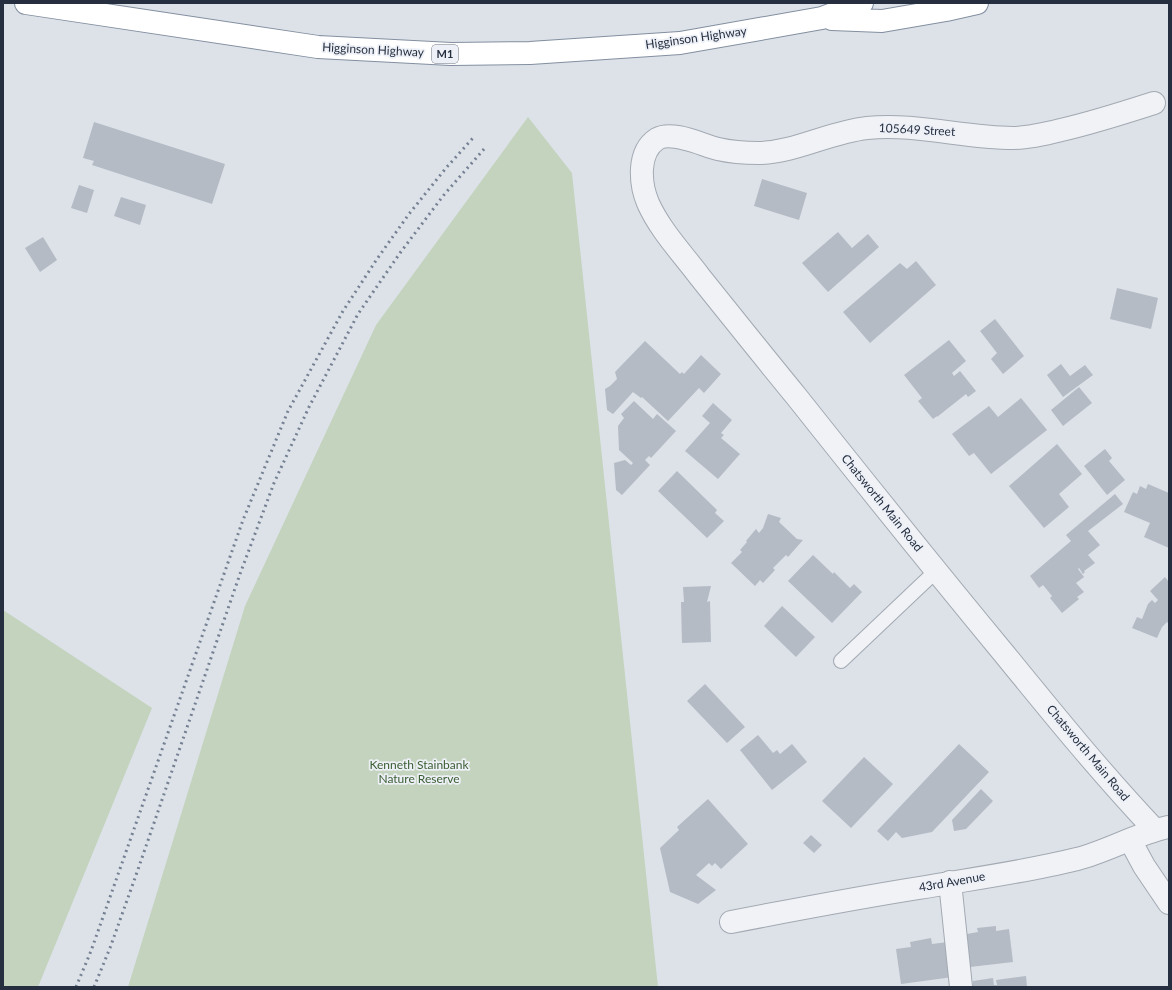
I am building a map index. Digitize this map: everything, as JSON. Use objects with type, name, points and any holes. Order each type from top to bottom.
[{"type":"highway","name":"Higginson Highway","points":[[26,3],[318,47],[451,54],[530,53],[680,43],[822,18],[862,3]]},
{"type":"highway","points":[[822,18],[882,21],[977,3]]},
{"type":"street","name":"105649 Street","points":[[644,159],[652,144],[662,137],[673,137],[715,148],[753,153],[780,150],[845,131],[868,128],[910,128],[990,137],[1016,138],[1047,134],[1098,122],[1154,103]]},
{"type":"street","name":"Chatsworth Main Road","points":[[644,159],[642,173],[643,186],[648,204],[665,232],[936,571],[1064,727],[1131,805],[1162,828]]},
{"type":"street","name":"43rd Avenue","points":[[731,922],[1046,866],[1077,859],[1162,828]]},
{"type":"street","points":[[1130,840],[1144,866],[1169,903]]},
{"type":"street","points":[[950,882],[961,987]]},
{"type":"lane","points":[[841,661],[936,571]]},
{"type":"green space","name":"Kenneth Stainbank Nature Reserve","points":[[528,117],[572,173],[658,987],[128,987],[245,606],[376,325]]},
{"type":"green space","points":[[3,610],[152,708],[38,987],[3,987]]},
{"type":"building","points":[[94,122],[225,164],[212,204],[92,165],[94,161],[83,158]]},
{"type":"building","points":[[762,179],[807,193],[799,220],[754,206]]},
{"type":"building","points":[[79,185],[94,190],[87,213],[71,208]]},
{"type":"building","points":[[121,197],[146,205],[140,225],[114,216]]},
{"type":"building","points":[[838,232],[852,248],[868,234],[879,247],[828,292],[802,263]]},
{"type":"building","points":[[43,237],[57,260],[40,272],[25,248]]},
{"type":"building","points":[[916,261],[936,285],[870,343],[843,312],[900,263],[907,269]]},
{"type":"building","points":[[1117,288],[1158,298],[1151,329],[1110,319]]},
{"type":"building","points":[[995,319],[1024,356],[1003,374],[991,359],[997,353],[980,331]]},
{"type":"building","points":[[949,340],[966,361],[952,373],[954,376],[960,371],[976,391],[968,397],[966,394],[933,419],[918,401],[922,398],[904,375]]},
{"type":"building","points":[[645,341],[680,374],[682,372],[684,374],[701,355],[721,374],[704,393],[699,388],[668,421],[642,397],[641,398],[633,392],[613,414],[607,410],[605,389],[617,379],[615,372]]},
{"type":"building","points":[[1061,364],[1070,376],[1085,365],[1093,375],[1063,397],[1047,375]]},
{"type":"building","points":[[1079,387],[1092,403],[1063,426],[1051,410]]},
{"type":"building","points":[[1021,398],[1047,430],[991,474],[974,453],[969,456],[952,434],[989,406],[998,417]]},
{"type":"building","points":[[634,401],[653,419],[657,414],[676,431],[651,458],[649,456],[645,460],[650,465],[622,495],[616,490],[614,463],[625,460],[631,465],[633,463],[619,450],[618,426],[624,418],[621,414]]},
{"type":"building","points":[[713,403],[732,420],[721,433],[724,435],[721,438],[740,454],[718,479],[685,451],[710,423],[702,416]]},
{"type":"building","points":[[1057,444],[1082,474],[1059,494],[1069,507],[1044,528],[1009,486]]},
{"type":"building","points":[[1105,449],[1112,458],[1109,461],[1125,480],[1107,495],[1084,466]]},
{"type":"building","points":[[677,471],[717,510],[715,513],[724,521],[707,538],[658,491]]},
{"type":"building","points":[[1148,484],[1169,493],[1169,548],[1144,537],[1150,523],[1124,512],[1133,492],[1137,494],[1140,486],[1146,489]]},
{"type":"building","points":[[1115,494],[1123,504],[1088,531],[1100,545],[1088,555],[1095,563],[1084,571],[1085,572],[1083,574],[1079,568],[1078,569],[1084,577],[1076,583],[1084,592],[1077,597],[1079,599],[1062,613],[1050,598],[1052,596],[1043,585],[1039,588],[1030,576],[1071,541],[1066,535]]},
{"type":"building","points":[[768,514],[781,518],[779,522],[797,539],[803,540],[788,557],[786,555],[773,568],[775,570],[763,583],[760,580],[755,586],[731,563],[742,552],[740,550],[756,529],[759,533],[763,528]]},
{"type":"building","points":[[813,555],[833,574],[834,572],[850,588],[854,584],[862,592],[832,623],[788,581]]},
{"type":"building","points":[[1165,577],[1169,582],[1169,624],[1167,622],[1162,627],[1157,638],[1132,628],[1137,617],[1142,619],[1148,604],[1152,600],[1155,603],[1158,600],[1150,591]]},
{"type":"building","points":[[711,586],[707,602],[710,601],[711,642],[682,643],[681,602],[684,602],[683,587]]},
{"type":"building","points":[[782,606],[815,637],[796,657],[764,626]]},
{"type":"building","points":[[705,684],[745,727],[727,743],[687,701]]},
{"type":"building","points":[[758,735],[773,753],[777,750],[780,754],[792,744],[807,762],[772,790],[740,750]]},
{"type":"building","points":[[959,744],[989,772],[932,832],[902,838],[896,832],[888,841],[877,831]]},
{"type":"building","points":[[864,757],[893,784],[851,828],[822,801]]},
{"type":"building","points":[[981,789],[993,801],[966,829],[954,831],[952,820]]},
{"type":"building","points":[[708,799],[748,844],[721,869],[715,863],[712,866],[709,863],[696,875],[716,890],[698,904],[670,892],[660,848],[679,830],[677,827]]},
{"type":"building","points":[[811,835],[822,845],[814,853],[803,843]]},
{"type":"building","points":[[996,926],[996,931],[1009,929],[1013,962],[970,967],[967,934],[978,932],[977,928]]},
{"type":"building","points":[[931,938],[932,944],[948,942],[953,977],[901,984],[896,949],[911,947],[910,942]]},
{"type":"building","points":[[1026,976],[1027,987],[973,987],[973,981],[993,978],[994,985],[997,985],[996,980]]},
{"type":"railway","points":[[76,987],[91,951],[243,520],[288,411],[343,311],[377,259],[409,214],[446,168],[473,138]]},
{"type":"railway","points":[[94,987],[110,948],[135,878],[240,574],[274,483],[309,407],[358,314],[400,253],[443,196],[484,149]]}]
